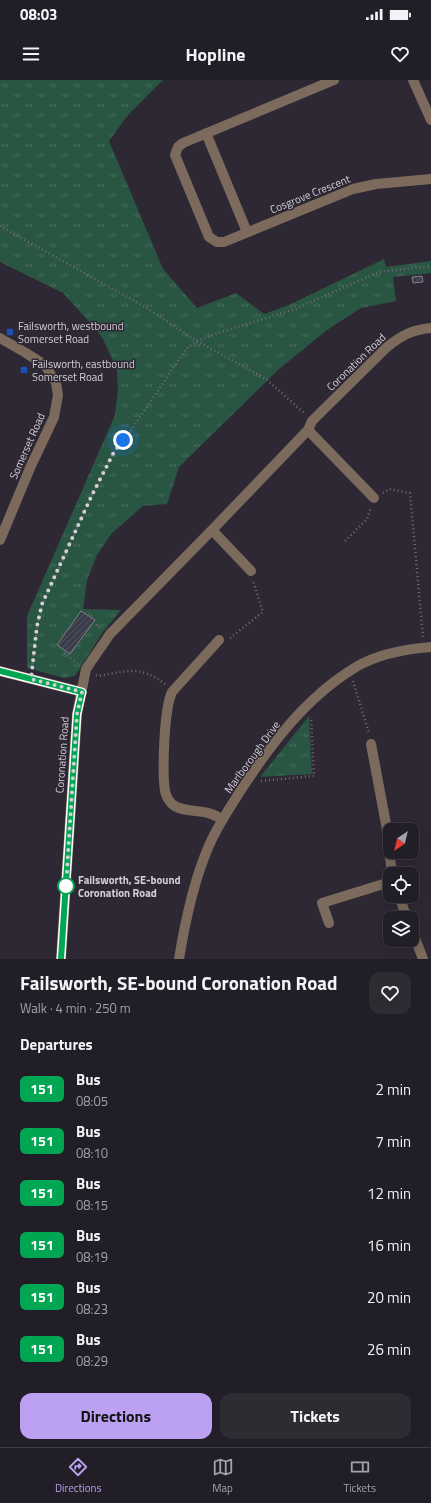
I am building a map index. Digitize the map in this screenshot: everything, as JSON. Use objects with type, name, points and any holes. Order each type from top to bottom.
[{"type":"street","name":"Cosgrove Crescent","points":[[334,80],[206,133],[183,143],[178,147],[175,155],[209,237],[216,242],[224,242],[353,189],[376,184],[431,179]]},
{"type":"street","points":[[413,80],[431,120]]},
{"type":"street","points":[[206,133],[248,232]]},
{"type":"street","name":"Coronation Road","points":[[61,959],[77,714],[86,669],[110,634],[212,530],[310,425],[387,347],[400,336],[416,329],[431,328]]},
{"type":"street","name":"Somerset Road","points":[[0,338],[44,365],[56,384],[58,395],[54,417],[30,468],[0,540]]},
{"type":"street","points":[[310,425],[374,498]]},
{"type":"street","points":[[212,530],[251,570]]},
{"type":"street","points":[[219,640],[174,690],[169,699],[166,717],[164,762],[165,792],[168,800],[174,806],[209,813],[222,819]]},
{"type":"street","name":"Marlborough Drive","points":[[179,959],[184,928],[194,891],[208,849],[222,819],[246,782],[300,712],[326,688],[356,667],[381,656],[409,649],[427,647]]},
{"type":"street","points":[[0,671],[82,692]]},
{"type":"street","points":[[371,744],[386,824],[391,867]]},
{"type":"street","points":[[329,923],[322,903],[383,884]]},
{"type":"street","points":[[418,947],[423,959]]},
{"type":"path","points":[[0,226],[142,305],[198,341],[266,379],[310,425]]},
{"type":"path","points":[[31,679],[37,626],[42,604],[92,495],[114,452],[132,429],[186,349],[198,341],[221,332],[295,310],[379,272],[431,266]]},
{"type":"path","points":[[345,541],[367,519],[374,498],[389,489],[410,493],[427,647]]},
{"type":"path","points":[[219,640],[232,638],[263,612],[251,570]]},
{"type":"path","points":[[64,653],[98,676],[135,670],[153,676],[174,690]]},
{"type":"path","points":[[350,671],[371,744]]},
{"type":"path","points":[[246,782],[314,776],[311,702]]},
{"type":"green space","points":[[0,80],[163,80],[128,115],[109,141],[163,269],[197,308],[236,293],[264,314],[289,305],[384,259],[386,267],[431,261],[431,273],[393,277],[396,301],[361,308],[327,330],[279,369],[179,467],[167,504],[143,506],[111,534],[97,555],[87,580],[83,609],[121,610],[103,632],[75,676],[64,678],[27,668],[27,616],[115,415],[118,389],[117,369],[103,339],[63,293],[0,262]]},
{"type":"green space","points":[[309,716],[312,774],[260,777]]},
{"type":"building","points":[[422,276],[423,282],[413,283],[412,277]]},
{"type":"building","points":[[81,611],[95,620],[70,654],[57,645]]},
{"type":"bus line","name":"151","points":[[0,671],[82,692],[77,714],[61,959]]},
{"type":"place","name":"Failsworth, westbound Somerset Road","points":[[10,332]]},
{"type":"place","name":"Failsworth, eastbound Somerset Road","points":[[24,370]]},
{"type":"place","name":"Failsworth, SE-bound Coronation Road","points":[[66,886]]},
{"type":"route","points":[[66,886],[77,714],[82,692],[31,679],[37,626],[42,604],[92,495],[114,452],[123,440]]}]
